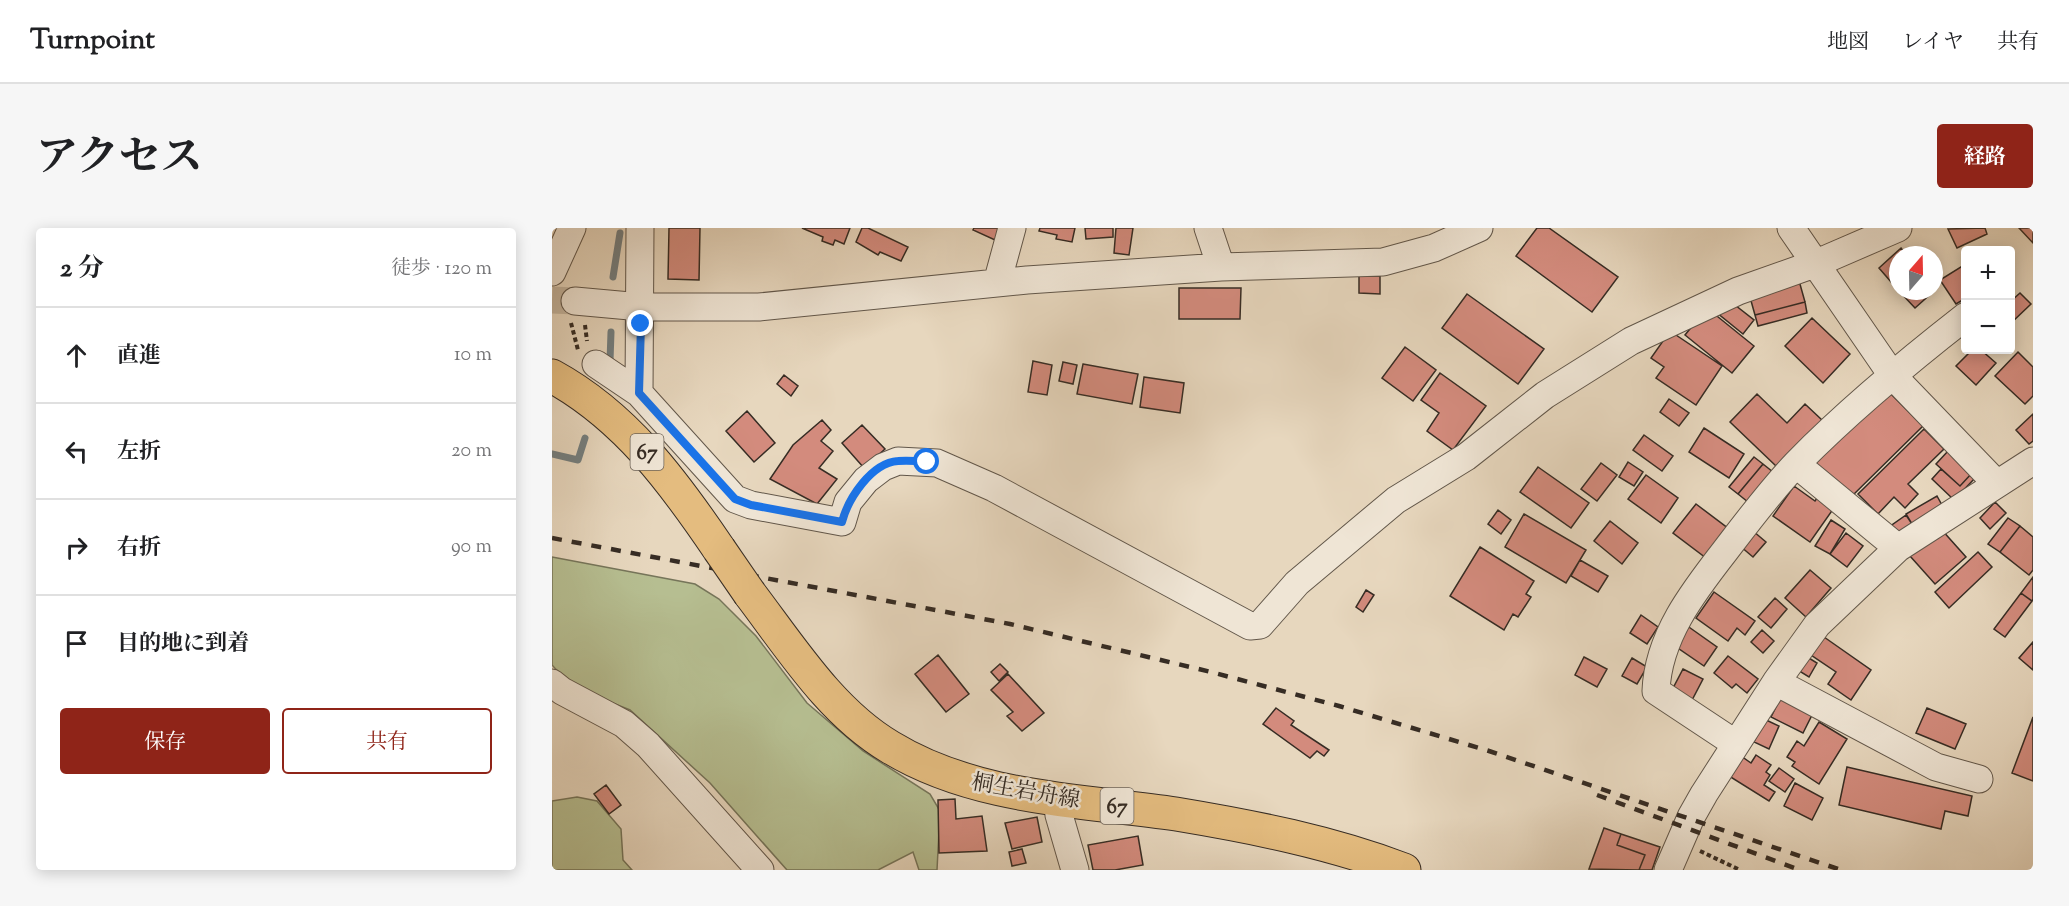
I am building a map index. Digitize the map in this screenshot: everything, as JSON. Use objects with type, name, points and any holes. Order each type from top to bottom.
[{"type":"main road","name":"桐生岩舟線","points":[[552,376],[607,413],[653,458],[750,594],[828,693],[844,710],[888,746],[929,767],[966,780],[1057,798],[1269,831],[1324,843],[1404,870]]},
{"type":"street","points":[[552,272],[572,228]]},
{"type":"street","points":[[639,393],[640,228]]},
{"type":"street","points":[[997,283],[1012,228]]},
{"type":"street","points":[[1208,228],[1221,267]]},
{"type":"street","points":[[576,312],[641,307],[759,307],[997,283],[1221,267],[1383,262],[1434,248],[1479,228]]},
{"type":"street","points":[[1791,228],[1892,375],[1998,484]]},
{"type":"street","points":[[588,357],[639,393],[735,499],[751,505],[842,522],[848,502],[866,480],[883,467],[898,461],[937,463],[994,488],[1250,626],[1260,625],[1297,583],[1395,500],[1466,457],[1545,395],[1631,341],[1738,291],[1817,263],[1898,228]]},
{"type":"street","points":[[1736,744],[1656,691],[1656,677],[1672,626],[1748,522],[1796,464],[1892,375],[1961,319]]},
{"type":"street","points":[[1796,464],[1898,548]]},
{"type":"street","points":[[1668,870],[1691,817],[1776,682],[1816,625],[1898,548],[1998,484],[2030,467]]},
{"type":"street","points":[[1776,682],[1936,767],[1979,779]]},
{"type":"street","points":[[552,683],[562,691],[624,724],[648,745],[760,870]]},
{"type":"street","points":[[1057,798],[1059,815],[1075,870]]},
{"type":"path","points":[[576,312],[588,357]]},
{"type":"path","points":[[576,312],[588,357]]},
{"type":"path","points":[[1690,846],[1740,870]]},
{"type":"green space","points":[[552,557],[695,584],[719,599],[756,636],[807,703],[863,751],[930,794],[940,811],[937,870],[919,870],[913,852],[878,870],[787,870],[710,783],[630,710],[572,687],[552,665]]},
{"type":"green space","points":[[577,797],[597,801],[621,829],[623,860],[632,870],[552,870],[552,801]]},
{"type":"building","points":[[669,228],[700,228],[699,280],[668,279]]},
{"type":"building","points":[[802,228],[850,228],[844,244],[835,240],[833,245],[822,241],[823,237]]},
{"type":"building","points":[[862,228],[868,228],[908,247],[901,261],[880,252],[878,255],[856,242]]},
{"type":"building","points":[[974,228],[1000,228],[995,240],[973,230]]},
{"type":"building","points":[[1040,228],[1075,228],[1072,242],[1056,239],[1057,235],[1039,231]]},
{"type":"building","points":[[1085,228],[1113,228],[1113,237],[1086,239]]},
{"type":"building","points":[[1116,228],[1133,228],[1129,255],[1114,253]]},
{"type":"building","points":[[1537,228],[1549,228],[1618,277],[1592,312],[1516,256]]},
{"type":"building","points":[[1985,228],[1987,234],[1957,248],[1948,229]]},
{"type":"building","points":[[2019,228],[2033,228],[2033,243]]},
{"type":"building","points":[[1889,259],[1889,280],[1879,268]]},
{"type":"building","points":[[1961,267],[1961,301],[1956,304],[1943,284],[1943,278]]},
{"type":"building","points":[[1359,276],[1380,276],[1380,294],[1359,293]]},
{"type":"building","points":[[1798,277],[1805,302],[1755,315],[1748,290]]},
{"type":"building","points":[[1179,288],[1241,288],[1240,319],[1179,319]]},
{"type":"building","points":[[2020,293],[2031,304],[2015,319],[2015,300]]},
{"type":"building","points":[[1467,294],[1544,349],[1518,384],[1442,328]]},
{"type":"building","points":[[1726,298],[1754,320],[1743,334],[1716,312]]},
{"type":"building","points":[[1907,300],[1924,300],[1915,308]]},
{"type":"building","points":[[1805,302],[1807,313],[1758,326],[1755,315]]},
{"type":"building","points":[[1707,308],[1754,346],[1732,373],[1685,335]]},
{"type":"building","points":[[1812,318],[1850,354],[1823,383],[1785,346]]},
{"type":"building","points":[[1670,331],[1722,366],[1696,405],[1656,378],[1664,367],[1651,358]]},
{"type":"building","points":[[1405,347],[1436,370],[1413,401],[1382,378]]},
{"type":"building","points":[[2018,352],[2033,367],[2033,396],[2025,404],[1995,376]]},
{"type":"building","points":[[1968,354],[1986,354],[1996,363],[1976,385],[1956,366]]},
{"type":"building","points":[[1033,361],[1052,365],[1047,395],[1028,392]]},
{"type":"building","points":[[1063,362],[1077,365],[1073,384],[1059,381]]},
{"type":"building","points":[[1083,364],[1138,374],[1132,404],[1077,394]]},
{"type":"building","points":[[1440,373],[1486,406],[1453,450],[1427,431],[1439,413],[1421,400]]},
{"type":"building","points":[[784,375],[798,386],[791,396],[777,384]]},
{"type":"building","points":[[1144,377],[1184,383],[1180,413],[1140,407]]},
{"type":"building","points":[[1887,390],[1923,426],[1849,499],[1814,463]]},
{"type":"building","points":[[1757,394],[1787,423],[1805,404],[1822,420],[1776,466],[1730,422]]},
{"type":"building","points":[[1669,399],[1689,413],[1679,426],[1660,412]]},
{"type":"building","points":[[747,411],[775,443],[754,462],[726,431]]},
{"type":"building","points":[[2033,414],[2033,441],[2029,444],[2016,430]]},
{"type":"building","points":[[822,420],[831,430],[821,441],[833,451],[819,468],[837,479],[817,504],[770,479],[793,445]]},
{"type":"building","points":[[862,425],[885,449],[864,468],[842,443]]},
{"type":"building","points":[[1704,428],[1744,454],[1729,478],[1689,452]]},
{"type":"building","points":[[1924,429],[1944,449],[1908,484],[1918,494],[1905,508],[1894,497],[1878,514],[1858,494]]},
{"type":"building","points":[[1644,435],[1673,456],[1662,471],[1633,450]]},
{"type":"building","points":[[1948,451],[1972,473],[1960,486],[1936,464]]},
{"type":"building","points":[[1754,457],[1763,464],[1738,494],[1729,487]]},
{"type":"building","points":[[1628,462],[1643,472],[1634,486],[1619,477]]},
{"type":"building","points":[[1601,463],[1617,475],[1597,501],[1581,489]]},
{"type":"building","points":[[1763,464],[1778,476],[1753,506],[1738,494]]},
{"type":"building","points":[[1538,467],[1589,503],[1571,528],[1520,492]]},
{"type":"building","points":[[1941,469],[1960,486],[1972,473],[1976,477],[1954,500],[1932,479]]},
{"type":"building","points":[[1646,475],[1678,498],[1661,523],[1628,499]]},
{"type":"building","points":[[1794,486],[1815,501],[1820,494],[1836,505],[1810,542],[1773,516]]},
{"type":"building","points":[[1937,496],[1943,507],[1912,524],[1906,514]]},
{"type":"building","points":[[1995,502],[2006,513],[1990,529],[1980,518]]},
{"type":"building","points":[[1696,504],[1733,532],[1710,561],[1673,533]]},
{"type":"building","points":[[1498,510],[1511,520],[1501,534],[1488,524]]},
{"type":"building","points":[[1524,514],[1586,550],[1566,583],[1505,547]]},
{"type":"building","points":[[1906,515],[1912,524],[1895,536],[1889,527]]},
{"type":"building","points":[[2008,518],[2020,526],[2000,552],[1988,544]]},
{"type":"building","points":[[1831,520],[1845,529],[1830,554],[1815,546]]},
{"type":"building","points":[[1610,521],[1638,543],[1622,564],[1594,541]]},
{"type":"building","points":[[2020,526],[2033,537],[2033,570],[2029,575],[2000,552]]},
{"type":"building","points":[[1941,529],[1966,557],[1935,584],[1910,556]]},
{"type":"building","points":[[1753,531],[1766,542],[1753,557],[1740,546]]},
{"type":"building","points":[[1846,533],[1863,546],[1847,567],[1830,554]]},
{"type":"building","points":[[1480,547],[1534,581],[1526,594],[1531,597],[1518,617],[1513,614],[1504,630],[1450,596]]},
{"type":"building","points":[[1978,552],[1992,567],[1949,608],[1935,592]]},
{"type":"building","points":[[1580,560],[1608,576],[1598,592],[1571,576]]},
{"type":"building","points":[[1810,570],[1831,588],[1806,617],[1785,598]]},
{"type":"building","points":[[2033,577],[2033,599],[2032,601],[2021,593]]},
{"type":"building","points":[[1366,590],[1374,595],[1363,612],[1356,607]]},
{"type":"building","points":[[1714,592],[1755,621],[1745,635],[1737,628],[1728,641],[1696,618]]},
{"type":"building","points":[[2021,593],[2032,601],[2005,637],[1994,629]]},
{"type":"building","points":[[1775,598],[1787,609],[1771,628],[1758,617]]},
{"type":"building","points":[[1641,615],[1658,627],[1647,644],[1630,633]]},
{"type":"building","points":[[1686,625],[1717,647],[1704,666],[1672,644]]},
{"type":"building","points":[[1762,630],[1774,641],[1763,653],[1751,642]]},
{"type":"building","points":[[1824,637],[1871,670],[1851,700],[1828,684],[1836,672],[1811,655]]},
{"type":"building","points":[[2033,642],[2033,670],[2019,658]]},
{"type":"building","points":[[938,655],[969,694],[946,712],[915,674]]},
{"type":"building","points":[[1804,655],[1817,663],[1809,677],[1796,669]]},
{"type":"building","points":[[1728,656],[1758,679],[1747,693],[1736,684],[1732,688],[1714,673]]},
{"type":"building","points":[[1584,657],[1607,669],[1597,687],[1575,675]]},
{"type":"building","points":[[1632,658],[1647,667],[1637,684],[1622,676]]},
{"type":"building","points":[[1000,664],[1008,672],[999,681],[991,672]]},
{"type":"building","points":[[1683,669],[1703,679],[1691,702],[1671,692]]},
{"type":"building","points":[[1008,674],[1044,713],[1022,731],[1007,716],[1013,712],[991,690]]},
{"type":"building","points":[[1781,697],[1813,713],[1803,733],[1771,717]]},
{"type":"building","points":[[1276,708],[1294,721],[1291,725],[1329,750],[1324,756],[1317,751],[1310,758],[1263,724]]},
{"type":"building","points":[[1927,708],[1966,724],[1955,749],[1916,733]]},
{"type":"building","points":[[2033,717],[2033,781],[2012,773]]},
{"type":"building","points":[[1764,719],[1779,726],[1769,749],[1754,742]]},
{"type":"building","points":[[1819,722],[1847,739],[1819,784],[1792,766],[1795,762],[1787,757],[1797,741],[1804,746]]},
{"type":"building","points":[[1756,755],[1771,765],[1766,772],[1770,775],[1764,785],[1775,792],[1769,801],[1729,776],[1741,756],[1751,763]]},
{"type":"building","points":[[1847,767],[1972,796],[1968,816],[1945,811],[1941,829],[1839,805]]},
{"type":"building","points":[[1779,768],[1794,779],[1785,792],[1769,781]]},
{"type":"building","points":[[1795,783],[1823,798],[1812,820],[1784,806]]},
{"type":"building","points":[[606,785],[621,805],[609,814],[594,794]]},
{"type":"building","points":[[955,799],[956,819],[982,816],[987,851],[939,853],[938,800]]},
{"type":"building","points":[[1037,817],[1042,842],[1012,849],[1005,823]]},
{"type":"building","points":[[1604,828],[1621,834],[1617,845],[1645,855],[1639,870],[1589,869]]},
{"type":"building","points":[[1621,834],[1660,847],[1652,870],[1639,870],[1645,855],[1617,845]]},
{"type":"building","points":[[1138,836],[1143,865],[1115,870],[1093,870],[1088,845]]},
{"type":"building","points":[[1022,849],[1026,863],[1012,866],[1009,852]]},
{"type":"waterway","points":[[613,277],[620,233]]},
{"type":"waterway","points":[[610,361],[611,332]]},
{"type":"waterway","points":[[552,454],[578,460],[585,438]]},
{"type":"tunnel","points":[[552,300],[575,301]]},
{"type":"railway","points":[[552,538],[1010,624],[1211,672],[1339,706],[1489,751],[1841,870]]},
{"type":"railway","points":[[1597,795],[1800,870]]},
{"type":"route","points":[[641,324],[639,393],[735,499],[751,505],[842,522],[848,502],[866,480],[883,467],[898,461],[927,462]]}]
